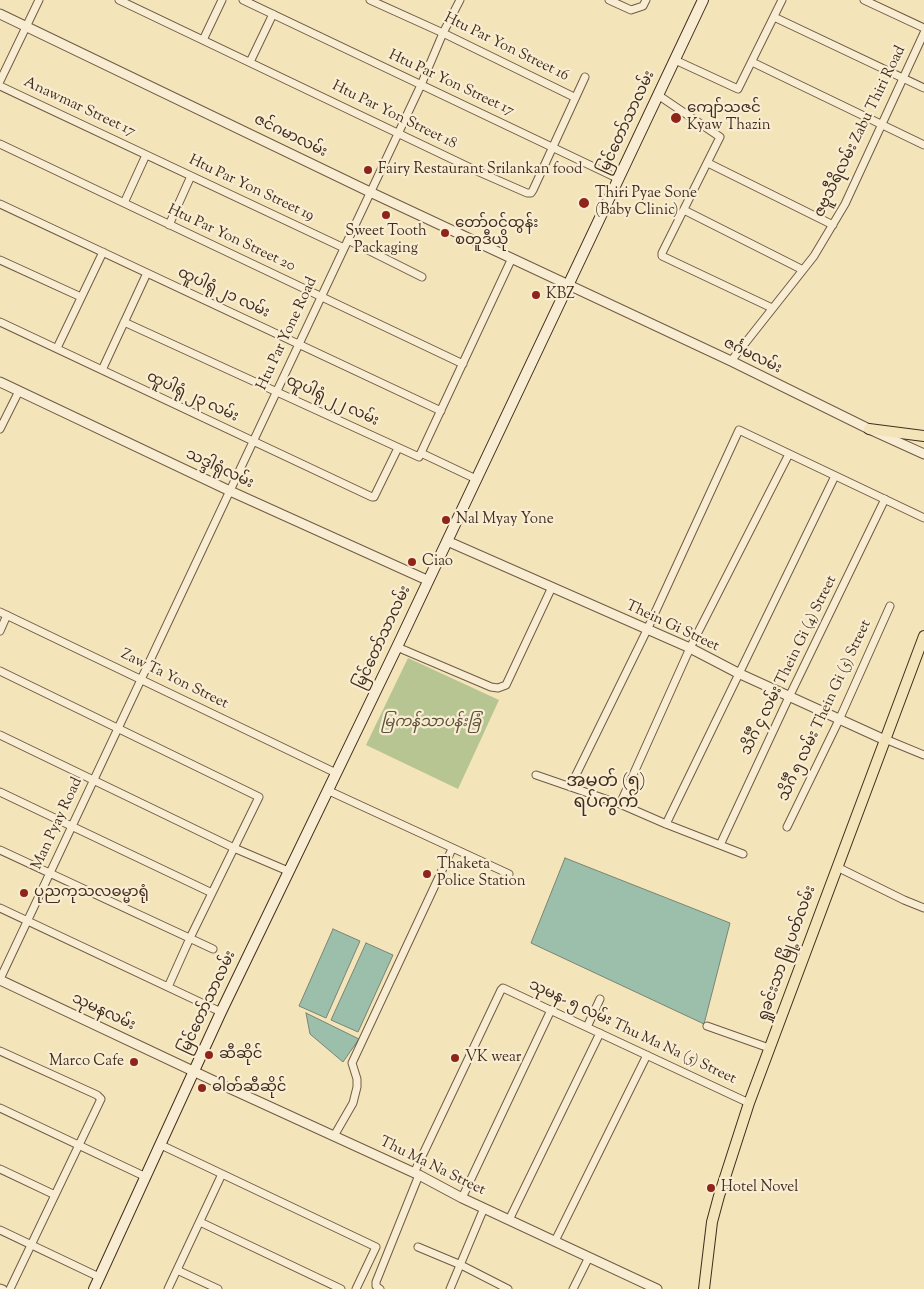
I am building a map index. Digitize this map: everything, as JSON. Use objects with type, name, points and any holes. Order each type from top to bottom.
[{"type":"main road","name":"မြင်တော်သာလမ်း","points":[[94,1289],[221,1012],[397,647],[427,580],[703,0]]},
{"type":"main road","points":[[869,429],[924,436]]},
{"type":"main road","name":"ရှုခင်းသာ မြို့ပတ်လမ်း","points":[[704,1289],[712,1222],[749,1103],[924,636]]},
{"type":"street","points":[[0,80],[39,0]]},
{"type":"street","name":"Htu Par Yon Street 18","points":[[119,0],[527,193],[531,193],[533,190],[552,147]]},
{"type":"street","points":[[203,40],[222,0]]},
{"type":"street","name":"Htu Par Yon Street 17","points":[[243,0],[619,179]]},
{"type":"street","name":"Htu Par Yon Street 16","points":[[370,0],[443,33],[574,97]]},
{"type":"street","name":"Htu Par Yone Road","points":[[141,680],[460,0]]},
{"type":"street","points":[[609,0],[631,10],[643,6],[646,0]]},
{"type":"street","points":[[675,60],[738,89],[782,0]]},
{"type":"street","points":[[864,0],[924,28]]},
{"type":"street","name":"ဇင်ဂမာလမ်း","points":[[0,14],[370,192],[568,284]]},
{"type":"street","points":[[250,62],[272,14]]},
{"type":"street","points":[[774,17],[924,88]]},
{"type":"street","name":"ဇဗူသီရိလမ်း Zabu Thiri Road","points":[[731,362],[814,256],[833,225],[845,204],[880,124],[924,33]]},
{"type":"street","points":[[752,62],[924,145]]},
{"type":"street","points":[[552,147],[584,77]]},
{"type":"street","name":"Anawmar Street 17","points":[[0,86],[146,155]]},
{"type":"street","points":[[658,95],[718,135],[719,139],[662,256],[772,308]]},
{"type":"street","name":"Htu Par Yon Street 20","points":[[0,144],[463,364]]},
{"type":"street","points":[[124,203],[146,155]]},
{"type":"street","name":"Htu Par Yon Street 19","points":[[146,155],[344,248]]},
{"type":"street","points":[[708,163],[833,225]]},
{"type":"street","points":[[169,225],[191,176]]},
{"type":"street","name":"ထူပါရုံ ၂၁ လမ်း","points":[[0,204],[441,411]]},
{"type":"street","points":[[684,210],[803,270]]},
{"type":"street","points":[[348,240],[422,277]]},
{"type":"street","points":[[57,348],[103,252]]},
{"type":"street","points":[[420,455],[512,258]]},
{"type":"street","points":[[0,260],[82,298]]},
{"type":"street","points":[[102,370],[147,273]]},
{"type":"street","name":"ဇင်္ဂမလမ်း","points":[[568,284],[924,454]]},
{"type":"street","name":"ထူပါရုံ ၂၃ လမ်း","points":[[0,322],[373,497],[398,448]]},
{"type":"street","name":"ထူပါရုံ ၂၂ လမ်း","points":[[124,322],[398,448],[420,455],[476,479]]},
{"type":"street","name":"သဒ္ဒါရုံလမ်း","points":[[0,382],[230,491],[427,580]]},
{"type":"street","points":[[0,429],[19,391]]},
{"type":"street","points":[[570,786],[646,630],[739,430],[924,518]]},
{"type":"street","points":[[620,804],[690,648],[788,454]]},
{"type":"street","points":[[666,824],[835,476]]},
{"type":"street","name":"သိင်္ဂီ ၄ လမ်း Thein Gi (4) Street","points":[[720,845],[885,499]]},
{"type":"street","name":"Thein Gi Street","points":[[447,540],[690,648],[738,674],[885,740]]},
{"type":"street","points":[[397,647],[491,687],[498,688],[506,685],[552,587]]},
{"type":"street","name":"သိင်္ဂီ ၅ လမ်း Thein Gi (5) Street","points":[[787,827],[839,720],[890,606]]},
{"type":"street","name":"Zaw Ta Yon Street","points":[[0,612],[336,773]]},
{"type":"street","points":[[0,631],[8,615]]},
{"type":"street","points":[[0,671],[259,797],[168,987]]},
{"type":"street","name":"Man Pyay Road","points":[[0,980],[141,680]]},
{"type":"street","points":[[0,735],[234,848],[288,871]]},
{"type":"street","points":[[885,740],[924,755]]},
{"type":"street","points":[[536,775],[620,804],[743,854]]},
{"type":"street","points":[[327,790],[509,874]]},
{"type":"street","points":[[0,792],[212,893]]},
{"type":"street","points":[[334,1136],[353,1103],[357,1087],[357,1079],[352,1064],[452,849]]},
{"type":"street","points":[[0,850],[213,949]]},
{"type":"street","points":[[837,867],[924,908]]},
{"type":"street","points":[[0,908],[221,1012]]},
{"type":"street","name":"သုမနလမ်း","points":[[0,980],[194,1071]]},
{"type":"street","name":"သုမန- ၅ လမ်း Thu Ma Na (5) Street","points":[[417,1174],[503,988],[749,1103]]},
{"type":"street","points":[[587,1027],[600,999]]},
{"type":"street","points":[[462,1198],[551,1010]]},
{"type":"street","points":[[707,1026],[769,1048]]},
{"type":"street","points":[[509,1220],[600,1033]]},
{"type":"street","points":[[0,1051],[97,1095],[101,1099],[10,1289]]},
{"type":"street","points":[[555,1241],[647,1055]]},
{"type":"street","name":"Thu Ma Na Street","points":[[194,1071],[417,1174],[462,1198],[656,1289]]},
{"type":"street","points":[[0,1108],[146,1177]]},
{"type":"street","points":[[161,1145],[376,1247],[356,1289]]},
{"type":"street","points":[[0,1169],[55,1195]]},
{"type":"street","points":[[168,1289],[222,1174]]},
{"type":"street","points":[[380,1289],[376,1286],[376,1282],[417,1174]]},
{"type":"street","points":[[450,1289],[484,1208]]},
{"type":"street","points":[[200,1222],[341,1289]]},
{"type":"street","points":[[0,1230],[99,1277]]},
{"type":"street","points":[[418,1247],[461,1265],[508,1289]]},
{"type":"street","points":[[573,1289],[589,1257]]},
{"type":"street","points":[[177,1270],[218,1289]]},
{"type":"green space","name":"မြကန်သာပန်းခြံ","points":[[408,658],[499,700],[458,789],[366,745]]},
{"type":"shaded area","points":[[565,858],[730,923],[704,1024],[531,943]]},
{"type":"shaded area","points":[[333,929],[360,941],[326,1018],[299,1006]]},
{"type":"shaded area","points":[[366,943],[393,955],[358,1032],[331,1020]]},
{"type":"shaded area","points":[[306,1013],[359,1039],[343,1062],[310,1034]]},
{"type":"place","name":"ကျော်သဇင် Kyaw Thazin","points":[[676,118]]},
{"type":"place","name":"Fairy Restaurant Srilankan food","points":[[368,170]]},
{"type":"place","name":"Thiri Pyae Sone (Baby Clinic)","points":[[584,203]]},
{"type":"place","name":"Sweet Tooth Packaging","points":[[386,215]]},
{"type":"place","name":"တော်ဝင်ထွန်း စတူဒီယို","points":[[445,233]]},
{"type":"place","name":"KBZ","points":[[536,295]]},
{"type":"place","name":"Nal Myay Yone","points":[[446,520]]},
{"type":"place","name":"Ciao","points":[[412,562]]},
{"type":"place","name":"Thaketa Police Station","points":[[427,874]]},
{"type":"place","name":"ပုညကုသလဓမ္မာရုံ","points":[[24,893]]},
{"type":"place","name":"ဆီဆိုင်","points":[[209,1055]]},
{"type":"place","name":"VK wear","points":[[455,1058]]},
{"type":"place","name":"Marco Cafe","points":[[134,1062]]},
{"type":"place","name":"ဓါတ်ဆီဆိုင်","points":[[202,1088]]},
{"type":"place","name":"Hotel Novel","points":[[711,1188]]},
{"type":"district","name":"အမှတ် (၅) ရပ်ကွက်","points":[[606,793]]}]
